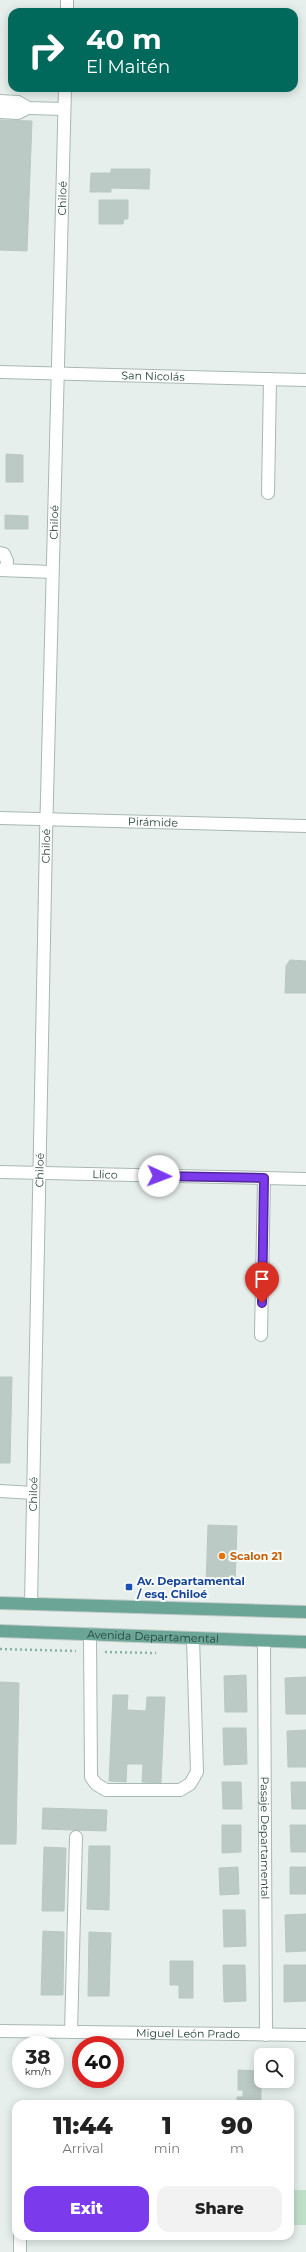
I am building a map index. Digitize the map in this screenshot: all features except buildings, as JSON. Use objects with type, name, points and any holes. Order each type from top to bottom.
[{"type":"main road","points":[[0,1603],[306,1612]]},
{"type":"main road","name":"Avenida Departamental","points":[[0,1631],[306,1642]]},
{"type":"street","name":"Chiloé","points":[[31,1604],[46,819],[65,92]]},
{"type":"street","points":[[0,101],[18,102],[28,108]]},
{"type":"street","points":[[0,112],[18,113],[28,108],[64,109]]},
{"type":"street","name":"San Nicolás","points":[[0,372],[306,380]]},
{"type":"street","points":[[268,493],[270,379]]},
{"type":"street","points":[[0,553],[4,554],[7,561],[3,570],[52,572]]},
{"type":"street","name":"Pirámide","points":[[0,818],[306,826]]},
{"type":"street","name":"Llico","points":[[0,1172],[306,1179]]},
{"type":"street","points":[[261,1335],[264,1178]]},
{"type":"street","points":[[0,1491],[33,1493]]},
{"type":"street","points":[[90,1634],[90,1776],[96,1784],[106,1790],[180,1790],[190,1784],[196,1772],[193,1638]]},
{"type":"street","name":"Pasaje Departamental","points":[[264,1641],[266,2035]]},
{"type":"street","points":[[71,2032],[76,1837]]},
{"type":"street","name":"Miguel León Prado","points":[[0,2031],[306,2035]]},
{"type":"street","points":[[20,2240],[20,2252]]},
{"type":"path","points":[[0,1649],[164,1653]]},
{"type":"green space","points":[[294,2190],[306,2190],[306,2225],[294,2225]]},
{"type":"place","name":"Scalon 21","points":[[222,1556]]},
{"type":"place","name":"Av. Departamental / esq. Chiloé","points":[[129,1587]]},
{"type":"route","points":[[159,1176],[264,1178],[262,1303]]}]
